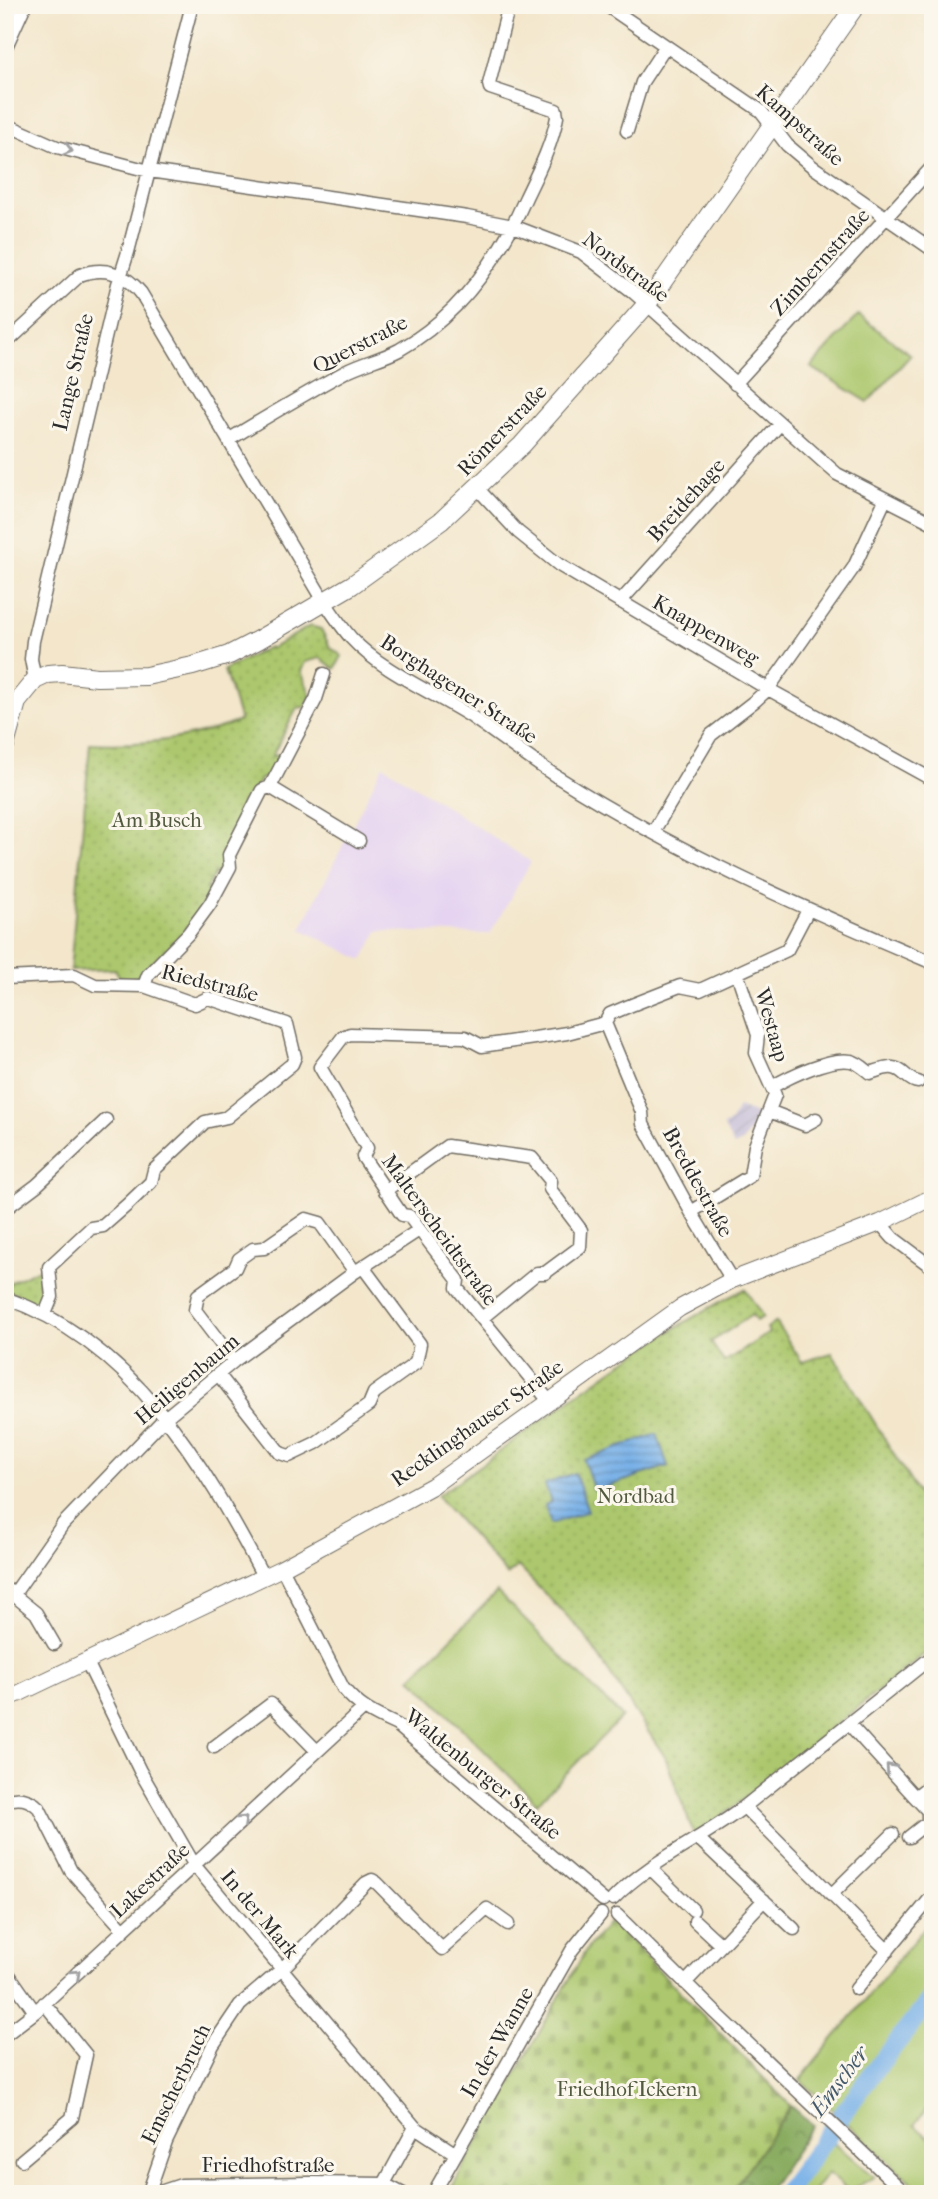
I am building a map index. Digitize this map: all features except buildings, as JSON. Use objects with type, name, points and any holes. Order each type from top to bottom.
[{"type":"main road","name":"Römerstraße","points":[[36,680],[48,674],[62,673],[97,677],[146,676],[193,666],[246,647],[352,586],[416,540],[478,489],[593,367],[647,304],[856,5]]},
{"type":"main road","points":[[5,745],[17,702],[36,680]]},
{"type":"street","points":[[5,49],[25,5]]},
{"type":"street","name":"Lange Straße","points":[[36,680],[31,648],[116,291],[192,5]]},
{"type":"street","name":"Querstraße","points":[[230,439],[348,370],[396,351],[421,336],[478,283],[513,226],[555,125],[556,110],[490,88],[509,5]]},
{"type":"street","name":"Kampstraße","points":[[606,5],[761,111],[788,145],[813,167],[933,250]]},
{"type":"street","points":[[627,131],[642,82],[665,47]]},
{"type":"street","name":"Nordstraße","points":[[5,124],[57,147],[149,171],[513,226],[547,237],[581,252],[647,304],[836,474],[933,523]]},
{"type":"street","name":"Zimbernstraße","points":[[735,384],[933,166]]},
{"type":"street","points":[[5,344],[80,275],[91,271],[106,271],[121,275]]},
{"type":"street","name":"Borghagener Straße","points":[[121,275],[141,293],[324,601],[353,640],[382,664],[462,711],[558,777],[653,832],[808,910],[933,963]]},
{"type":"street","name":"Breidehage","points":[[620,602],[780,424]]},
{"type":"street","name":"Knappenweg","points":[[478,489],[518,532],[559,565],[768,688],[933,780]]},
{"type":"street","points":[[653,832],[711,734],[768,688],[854,567],[885,500]]},
{"type":"street","points":[[144,986],[148,975],[188,934],[210,904],[230,867],[229,855],[262,790],[270,787],[316,699],[324,674]]},
{"type":"street","points":[[270,787],[359,841]]},
{"type":"street","points":[[605,1023],[610,1014],[629,1006],[681,986],[700,990],[787,950],[808,910]]},
{"type":"street","name":"Westaap","points":[[691,1212],[750,1176],[755,1146],[775,1095],[756,1053],[758,1035],[737,973]]},
{"type":"street","name":"Riedstraße","points":[[5,978],[74,975],[95,985],[144,986],[195,1004],[208,998],[282,1021],[290,1029],[295,1060],[227,1117],[205,1122],[154,1170],[151,1182],[127,1205],[103,1226],[91,1228],[49,1267],[52,1297],[45,1314]]},
{"type":"street","name":"Malterscheidtstraße","points":[[549,1401],[457,1288],[457,1280],[409,1216],[402,1215],[385,1191],[363,1157],[367,1148],[320,1067],[343,1037],[350,1034],[464,1037],[482,1046],[567,1034],[605,1023]]},
{"type":"street","name":"Breddestraße","points":[[605,1023],[642,1112],[643,1124],[732,1280]]},
{"type":"street","name":"Westaap","points":[[772,1087],[830,1062],[852,1061],[870,1073],[891,1067],[898,1069],[912,1082],[918,1082]]},
{"type":"street","points":[[769,1111],[805,1125],[816,1119]]},
{"type":"street","points":[[5,1209],[37,1185],[106,1119]]},
{"type":"street","points":[[385,1191],[447,1146],[532,1158],[551,1181],[550,1189],[581,1230],[580,1247],[545,1273],[537,1273],[482,1318]]},
{"type":"street","name":"Recklinghauser Straße","points":[[5,1700],[282,1568],[432,1486],[659,1321],[732,1280],[880,1223],[933,1197]]},
{"type":"street","points":[[218,1374],[280,1454],[289,1456],[316,1443],[369,1405],[374,1393],[416,1363],[420,1344],[320,1223],[306,1219],[264,1248],[253,1249],[239,1259],[235,1268],[198,1295],[195,1310],[234,1361]]},
{"type":"street","points":[[880,1223],[893,1238],[933,1268]]},
{"type":"street","name":"Heiligenbaum","points":[[9,1591],[63,1524],[165,1418],[234,1361],[359,1269],[419,1230]]},
{"type":"street","points":[[5,1298],[45,1314],[88,1343],[127,1376],[188,1447],[211,1482],[263,1576]]},
{"type":"street","name":"Waldenburger Straße","points":[[282,1568],[343,1688],[363,1709],[397,1725],[608,1900]]},
{"type":"street","points":[[9,1591],[36,1613],[54,1644]]},
{"type":"street","points":[[617,1915],[609,1919],[601,1914],[600,1905],[650,1868],[699,1839],[744,1807],[933,1657]]},
{"type":"street","name":"In der Mark","points":[[86,1660],[141,1771],[195,1866],[415,2127],[456,2154]]},
{"type":"street","points":[[214,1746],[271,1704],[317,1751]]},
{"type":"street","name":"Lakestraße","points":[[5,2035],[39,2008],[195,1866],[363,1709]]},
{"type":"street","points":[[849,1724],[928,1811],[928,1822],[909,1837]]},
{"type":"street","points":[[915,1797],[933,1783]]},
{"type":"street","points":[[5,1801],[24,1798],[39,1808],[71,1871],[124,1930]]},
{"type":"street","points":[[744,1807],[888,1951]]},
{"type":"street","points":[[831,1895],[893,1834]]},
{"type":"street","points":[[699,1839],[794,1929]]},
{"type":"street","points":[[650,1868],[722,1945]]},
{"type":"street","name":"Emscherbruch","points":[[148,2194],[166,2142],[212,2045],[240,2005],[281,1970],[372,1880],[442,1948],[487,1909],[508,1924]]},
{"type":"street","points":[[608,1900],[619,1904],[617,1915]]},
{"type":"street","points":[[685,1983],[764,1900]]},
{"type":"street","points":[[856,1989],[929,1900]]},
{"type":"street","name":"In der Wanne","points":[[433,2194],[572,1950],[601,1914]]},
{"type":"street","points":[[617,1915],[906,2194]]},
{"type":"street","points":[[5,1969],[86,2055],[72,2118],[22,2160]]},
{"type":"street","points":[[403,2194],[384,2183],[415,2127]]},
{"type":"street","name":"Friedhofstraße","points":[[154,2194],[181,2185],[384,2183]]},
{"type":"shaded area","points":[[383,765],[531,862],[490,934],[378,931],[363,960],[301,929]]},
{"type":"shaded area","points":[[738,1107],[759,1115],[742,1142],[734,1146],[723,1126],[731,1122]]},
{"type":"green space","points":[[858,315],[911,355],[868,402],[811,367]]},
{"type":"green space","name":"Am Busch","points":[[310,626],[321,629],[330,647],[342,656],[335,669],[320,658],[305,662],[301,671],[311,696],[305,707],[297,708],[272,756],[281,754],[270,776],[260,779],[222,856],[225,869],[222,873],[214,874],[206,889],[214,889],[184,933],[132,982],[123,983],[115,969],[70,971],[90,743],[166,740],[240,721],[224,670],[269,647],[270,649]]},
{"type":"green space","points":[[41,1268],[44,1270],[46,1301],[41,1304],[5,1290],[5,1285]]},
{"type":"green space","name":"Nordbad","points":[[745,1289],[763,1317],[756,1321],[752,1315],[711,1342],[724,1362],[769,1333],[767,1328],[776,1322],[802,1362],[832,1353],[933,1518],[933,1647],[739,1803],[694,1835],[665,1757],[583,1633],[518,1566],[507,1575],[437,1496],[625,1361],[704,1311]]},
{"type":"green space","points":[[497,1592],[622,1717],[537,1803],[411,1678]]},
{"type":"green space","points":[[933,1917],[933,2101],[914,2125],[933,2141],[933,2194],[924,2194],[800,2080]]},
{"type":"green space","name":"Friedhof Ickern","points":[[610,1920],[791,2106],[730,2194],[448,2194],[586,1950]]},
{"type":"green space","points":[[791,2106],[813,2125],[766,2194],[730,2194]]},
{"type":"green space","points":[[832,2141],[874,2177],[849,2191],[828,2173],[812,2194],[793,2194]]},
{"type":"water","points":[[657,1434],[668,1466],[594,1491],[584,1460]]},
{"type":"water","points":[[575,1473],[588,1511],[551,1524],[545,1505],[551,1502],[545,1484]]},
{"type":"waterway","name":"Emscher","points":[[785,2194],[871,2075],[933,1997]]}]
